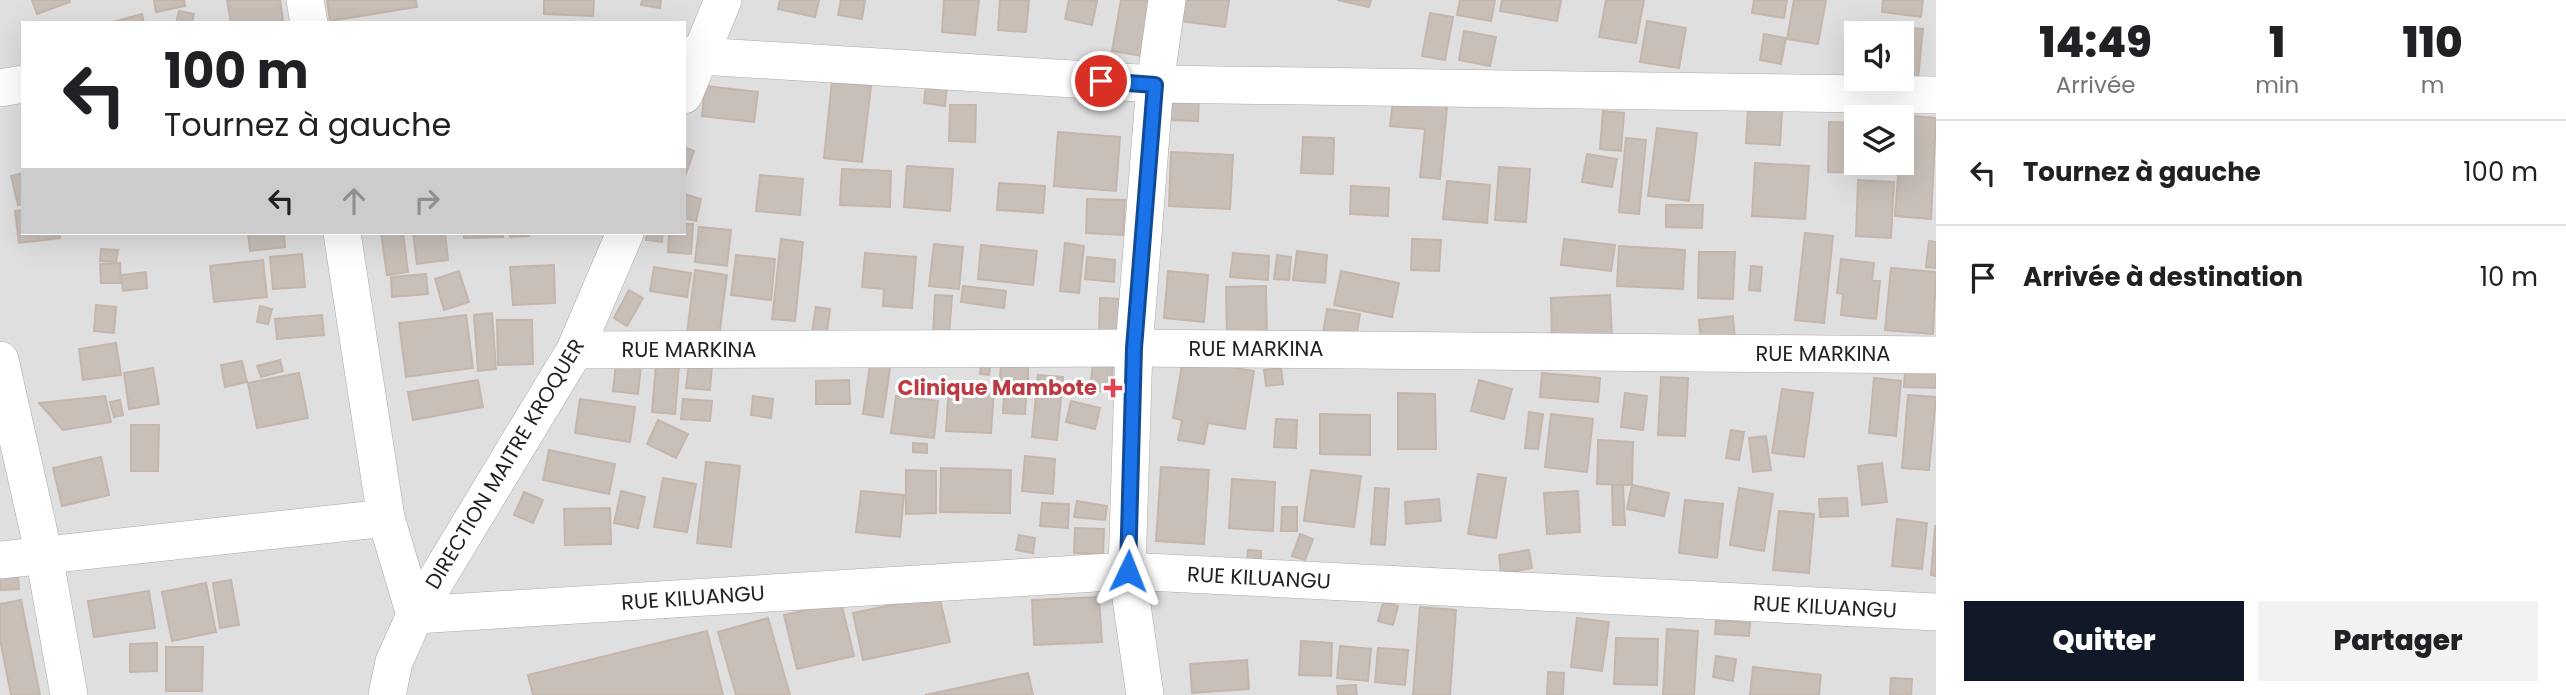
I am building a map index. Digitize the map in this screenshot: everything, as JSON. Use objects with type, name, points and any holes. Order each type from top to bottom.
[{"type":"street","points":[[305,0],[309,21]]},
{"type":"street","points":[[686,86],[693,55],[723,0]]},
{"type":"street","points":[[1145,695],[1128,571],[1134,348],[1155,85],[1167,0]]},
{"type":"street","points":[[693,55],[1155,85],[1936,95]]},
{"type":"street","points":[[0,88],[21,84]]},
{"type":"street","points":[[342,235],[386,518],[415,615]]},
{"type":"street","name":"DIRECTION MAITRE KROQUER","points":[[387,695],[394,662],[415,615],[575,350],[624,235]]},
{"type":"street","name":"RUE MARKINA","points":[[575,350],[1134,348],[1936,355]]},
{"type":"street","points":[[0,360],[44,555],[69,695]]},
{"type":"street","points":[[0,560],[386,518]]},
{"type":"street","name":"RUE KILUANGU","points":[[415,615],[1128,571],[1936,612]]},
{"type":"shaded area","points":[[0,0],[1936,0],[1936,695],[0,695]]},
{"type":"building","points":[[32,0],[69,0],[70,2],[37,14]]},
{"type":"building","points":[[154,0],[184,0],[185,6],[156,12]]},
{"type":"building","points":[[227,0],[280,0],[283,20],[231,21]]},
{"type":"building","points":[[327,0],[416,0],[417,7],[330,21]]},
{"type":"building","points":[[544,0],[594,0],[593,16],[544,14]]},
{"type":"building","points":[[642,0],[661,0],[660,8],[641,5]]},
{"type":"building","points":[[780,0],[819,0],[815,17],[778,9]]},
{"type":"building","points":[[841,0],[865,0],[862,19],[838,15]]},
{"type":"building","points":[[944,0],[979,0],[975,35],[942,32]]},
{"type":"building","points":[[1000,0],[1029,0],[1026,32],[998,30]]},
{"type":"building","points":[[1069,0],[1097,1],[1092,25],[1065,19]]},
{"type":"building","points":[[1121,0],[1153,0],[1143,56],[1112,51]]},
{"type":"building","points":[[1182,0],[1229,0],[1225,27],[1179,21]]},
{"type":"building","points":[[1337,0],[1371,0],[1369,7]]},
{"type":"building","points":[[1460,0],[1495,0],[1491,21],[1457,15]]},
{"type":"building","points":[[1502,0],[1561,0],[1557,21],[1500,11]]},
{"type":"building","points":[[1606,0],[1644,0],[1636,43],[1599,37]]},
{"type":"building","points":[[1754,0],[1787,0],[1784,18],[1752,13]]},
{"type":"building","points":[[1794,0],[1826,0],[1818,44],[1787,39]]},
{"type":"building","points":[[1883,0],[1923,0],[1921,17],[1882,12]]},
{"type":"building","points":[[179,11],[194,14],[192,21],[176,21]]},
{"type":"building","points":[[1430,13],[1453,17],[1445,60],[1422,56]]},
{"type":"building","points":[[142,14],[144,21],[117,21]]},
{"type":"building","points":[[1647,21],[1686,28],[1679,68],[1640,62]]},
{"type":"building","points":[[1914,28],[1923,29],[1918,79],[1914,78]]},
{"type":"building","points":[[1464,31],[1496,37],[1490,66],[1459,60]]},
{"type":"building","points":[[1764,34],[1786,38],[1781,64],[1760,60]]},
{"type":"building","points":[[832,81],[871,86],[862,162],[824,158]]},
{"type":"building","points":[[926,83],[947,85],[945,106],[924,103]]},
{"type":"building","points":[[705,86],[758,92],[754,122],[702,116]]},
{"type":"building","points":[[1167,94],[1199,96],[1198,121],[1167,120]]},
{"type":"building","points":[[1393,101],[1447,107],[1440,179],[1420,177],[1425,129],[1390,126]]},
{"type":"building","points":[[950,105],[976,105],[975,142],[949,141]]},
{"type":"building","points":[[1748,109],[1782,111],[1780,145],[1746,143]]},
{"type":"building","points":[[1603,111],[1624,113],[1621,151],[1600,149]]},
{"type":"building","points":[[1914,116],[1936,118],[1931,219],[1895,216],[1898,175],[1914,175]]},
{"type":"building","points":[[1829,122],[1844,123],[1844,172],[1828,172]]},
{"type":"building","points":[[1657,128],[1697,133],[1689,201],[1648,196]]},
{"type":"building","points":[[1058,132],[1120,137],[1116,191],[1054,186]]},
{"type":"building","points":[[1303,137],[1334,138],[1333,174],[1301,173]]},
{"type":"building","points":[[1626,138],[1646,140],[1639,214],[1619,212]]},
{"type":"building","points":[[686,148],[694,151],[686,173]]},
{"type":"building","points":[[1171,152],[1233,155],[1230,209],[1169,206]]},
{"type":"building","points":[[1587,154],[1617,159],[1612,187],[1582,182]]},
{"type":"building","points":[[1755,163],[1809,166],[1805,219],[1752,216]]},
{"type":"building","points":[[907,166],[953,169],[950,211],[904,207]]},
{"type":"building","points":[[1499,167],[1530,169],[1526,222],[1495,220]]},
{"type":"building","points":[[842,169],[891,171],[890,207],[840,205]]},
{"type":"building","points":[[21,174],[21,204],[18,205],[11,176]]},
{"type":"building","points":[[760,175],[803,179],[800,215],[756,211]]},
{"type":"building","points":[[1858,180],[1894,182],[1891,238],[1856,236]]},
{"type":"building","points":[[1447,181],[1490,185],[1487,223],[1443,219]]},
{"type":"building","points":[[999,183],[1045,186],[1043,213],[997,210]]},
{"type":"building","points":[[1351,186],[1389,188],[1388,216],[1350,214]]},
{"type":"building","points":[[686,195],[701,199],[696,221],[686,218]]},
{"type":"building","points":[[1087,199],[1125,200],[1123,235],[1086,233]]},
{"type":"building","points":[[1666,205],[1703,205],[1702,228],[1666,227]]},
{"type":"building","points":[[21,210],[21,235],[60,235],[60,238],[19,243],[15,211]]},
{"type":"building","points":[[686,224],[693,224],[691,254],[668,252],[669,235],[686,235]]},
{"type":"building","points":[[699,227],[731,230],[727,266],[695,262]]},
{"type":"building","points":[[1805,233],[1833,236],[1824,323],[1795,320]]},
{"type":"building","points":[[248,235],[284,235],[285,247],[250,251]]},
{"type":"building","points":[[381,235],[403,235],[408,272],[387,275]]},
{"type":"building","points":[[413,235],[445,235],[448,260],[417,264]]},
{"type":"building","points":[[464,235],[503,235],[503,237],[464,238]]},
{"type":"building","points":[[647,235],[663,235],[662,242],[646,240]]},
{"type":"building","points":[[781,239],[803,242],[795,321],[772,319]]},
{"type":"building","points":[[1412,239],[1441,240],[1439,271],[1411,270]]},
{"type":"building","points":[[1564,239],[1615,245],[1611,271],[1561,265]]},
{"type":"building","points":[[1929,241],[1936,242],[1936,268],[1926,267]]},
{"type":"building","points":[[1065,243],[1084,246],[1079,293],[1060,291]]},
{"type":"building","points":[[934,244],[963,247],[959,289],[929,286]]},
{"type":"building","points":[[981,245],[1037,251],[1033,285],[978,279]]},
{"type":"building","points":[[1619,246],[1685,250],[1683,289],[1617,286]]},
{"type":"building","points":[[101,249],[118,250],[116,262],[100,261]]},
{"type":"building","points":[[1297,251],[1327,255],[1325,283],[1293,280]]},
{"type":"building","points":[[1699,252],[1735,252],[1733,299],[1698,298]]},
{"type":"building","points":[[865,253],[916,257],[912,308],[883,306],[884,289],[862,287]]},
{"type":"building","points":[[1233,253],[1269,256],[1268,280],[1230,277]]},
{"type":"building","points":[[302,254],[305,287],[273,289],[270,257]]},
{"type":"building","points":[[736,255],[775,259],[771,300],[731,295]]},
{"type":"building","points":[[1277,255],[1291,257],[1289,280],[1274,279]]},
{"type":"building","points":[[1087,257],[1115,260],[1114,282],[1085,279]]},
{"type":"building","points":[[1841,259],[1874,263],[1872,281],[1880,281],[1876,319],[1841,315],[1843,294],[1837,293]]},
{"type":"building","points":[[263,260],[267,297],[214,302],[210,266]]},
{"type":"building","points":[[120,263],[121,283],[101,283],[100,264]]},
{"type":"building","points":[[554,265],[555,303],[513,305],[510,267]]},
{"type":"building","points":[[1751,266],[1762,267],[1760,291],[1749,290]]},
{"type":"building","points":[[654,267],[691,273],[687,297],[650,291]]},
{"type":"building","points":[[1891,268],[1936,272],[1933,334],[1885,330]]},
{"type":"building","points":[[695,270],[727,275],[719,337],[687,333]]},
{"type":"building","points":[[459,271],[469,302],[444,310],[435,279]]},
{"type":"building","points":[[1168,271],[1208,275],[1204,322],[1164,318]]},
{"type":"building","points":[[1341,271],[1399,283],[1392,317],[1334,305]]},
{"type":"building","points":[[146,272],[147,288],[123,291],[121,275]]},
{"type":"building","points":[[426,274],[428,294],[392,297],[391,277]]},
{"type":"building","points":[[963,286],[1006,291],[1004,308],[961,302]]},
{"type":"building","points":[[1266,286],[1267,340],[1227,340],[1226,287]]},
{"type":"building","points":[[629,290],[643,298],[627,326],[614,318]]},
{"type":"building","points":[[935,295],[952,296],[949,336],[933,335]]},
{"type":"building","points":[[1610,295],[1612,339],[1552,342],[1551,298]]},
{"type":"building","points":[[1100,298],[1122,299],[1121,332],[1099,331]]},
{"type":"building","points":[[96,305],[116,307],[114,333],[94,331]]},
{"type":"building","points":[[260,306],[272,309],[268,324],[257,322]]},
{"type":"building","points":[[816,307],[830,309],[827,333],[812,331]]},
{"type":"building","points":[[1327,309],[1360,314],[1355,344],[1322,339]]},
{"type":"building","points":[[492,313],[496,369],[478,371],[474,315]]},
{"type":"building","points":[[322,315],[324,335],[277,339],[275,319]]},
{"type":"building","points":[[466,315],[473,368],[406,377],[399,323]]},
{"type":"building","points":[[1733,316],[1735,341],[1701,344],[1699,320]]},
{"type":"building","points":[[497,320],[532,320],[533,364],[498,365]]},
{"type":"building","points":[[116,343],[121,375],[83,380],[79,349]]},
{"type":"building","points":[[1183,359],[1254,371],[1245,429],[1208,423],[1204,444],[1178,440],[1182,420],[1173,418]]},
{"type":"building","points":[[280,360],[283,371],[261,377],[257,366]]},
{"type":"building","points":[[242,361],[247,382],[225,387],[221,365]]},
{"type":"building","points":[[1093,361],[1113,363],[1111,392],[1090,391]]},
{"type":"building","points":[[1001,362],[1028,364],[1028,381],[1000,380]]},
{"type":"building","points":[[616,363],[641,366],[638,394],[613,391]]},
{"type":"building","points":[[689,363],[712,365],[710,390],[686,388]]},
{"type":"building","points":[[656,364],[679,366],[675,414],[652,412]]},
{"type":"building","points":[[870,365],[890,368],[883,417],[863,414]]},
{"type":"building","points":[[981,365],[990,366],[989,375],[980,374]]},
{"type":"building","points":[[153,368],[159,404],[129,409],[124,373]]},
{"type":"building","points":[[1281,368],[1283,384],[1266,386],[1264,370]]},
{"type":"building","points":[[1905,371],[1936,372],[1936,388],[1904,387]]},
{"type":"building","points":[[299,373],[308,418],[257,428],[248,383]]},
{"type":"building","points":[[1542,373],[1600,378],[1598,402],[1540,397]]},
{"type":"building","points":[[1038,375],[1063,377],[1057,440],[1032,437]]},
{"type":"building","points":[[1661,377],[1688,378],[1685,436],[1658,435]]},
{"type":"building","points":[[1874,378],[1901,381],[1896,436],[1869,433]]},
{"type":"building","points":[[478,380],[483,407],[413,420],[408,392]]},
{"type":"building","points":[[849,380],[850,404],[816,404],[816,381]]},
{"type":"building","points":[[1479,380],[1512,389],[1504,419],[1471,411]]},
{"type":"building","points":[[1005,382],[1027,383],[1025,414],[1003,413]]},
{"type":"building","points":[[949,385],[994,388],[991,433],[946,431]]},
{"type":"building","points":[[1782,389],[1813,393],[1804,457],[1772,453]]},
{"type":"building","points":[[1398,393],[1435,394],[1436,449],[1398,449]]},
{"type":"building","points":[[1625,393],[1647,396],[1643,430],[1621,427]]},
{"type":"building","points":[[1908,395],[1936,397],[1929,470],[1902,468]]},
{"type":"building","points":[[105,396],[111,422],[63,430],[39,403]]},
{"type":"building","points":[[753,396],[773,399],[771,418],[751,415]]},
{"type":"building","points":[[896,396],[938,401],[934,438],[891,433]]},
{"type":"building","points":[[580,399],[635,407],[630,442],[575,433]]},
{"type":"building","points":[[683,399],[712,401],[710,421],[681,419]]},
{"type":"building","points":[[120,400],[123,415],[114,417],[110,402]]},
{"type":"building","points":[[1071,401],[1100,408],[1095,429],[1066,422]]},
{"type":"building","points":[[1529,412],[1543,414],[1538,449],[1525,448]]},
{"type":"building","points":[[1320,414],[1370,415],[1370,455],[1320,454]]},
{"type":"building","points":[[1551,414],[1593,419],[1587,472],[1545,467]]},
{"type":"building","points":[[1276,419],[1297,420],[1296,448],[1274,447]]},
{"type":"building","points":[[658,420],[688,434],[676,458],[647,444]]},
{"type":"building","points":[[131,425],[159,425],[158,471],[131,471]]},
{"type":"building","points":[[1731,430],[1744,432],[1739,460],[1726,458]]},
{"type":"building","points":[[1766,436],[1771,470],[1753,472],[1749,438]]},
{"type":"building","points":[[1598,440],[1633,442],[1632,485],[1597,484]]},
{"type":"building","points":[[913,443],[927,444],[927,453],[913,452]]},
{"type":"building","points":[[549,450],[615,464],[609,494],[543,480]]},
{"type":"building","points":[[1025,456],[1055,459],[1053,494],[1022,491]]},
{"type":"building","points":[[101,457],[109,495],[62,506],[53,468]]},
{"type":"building","points":[[706,462],[740,466],[731,547],[697,543]]},
{"type":"building","points":[[1882,463],[1887,502],[1862,505],[1858,466]]},
{"type":"building","points":[[1161,467],[1209,470],[1204,544],[1156,541]]},
{"type":"building","points":[[941,468],[1011,470],[1010,513],[940,512]]},
{"type":"building","points":[[906,470],[936,471],[936,513],[906,514]]},
{"type":"building","points":[[1311,470],[1361,476],[1354,527],[1304,521]]},
{"type":"building","points":[[1478,474],[1506,478],[1496,538],[1468,534]]},
{"type":"building","points":[[663,478],[696,484],[687,532],[654,527]]},
{"type":"building","points":[[1232,479],[1275,482],[1273,531],[1229,528]]},
{"type":"building","points":[[1612,485],[1623,485],[1625,525],[1613,525]]},
{"type":"building","points":[[1632,485],[1669,493],[1664,516],[1627,509]]},
{"type":"building","points":[[1375,488],[1389,489],[1385,545],[1371,544]]},
{"type":"building","points":[[1739,488],[1773,494],[1764,551],[1730,545]]},
{"type":"building","points":[[621,491],[645,497],[638,528],[614,523]]},
{"type":"building","points":[[861,491],[904,495],[900,537],[856,532]]},
{"type":"building","points":[[1578,491],[1580,532],[1547,534],[1544,493]]},
{"type":"building","points":[[524,492],[543,500],[533,523],[514,515]]},
{"type":"building","points":[[1847,498],[1848,516],[1820,517],[1819,499]]},
{"type":"building","points":[[1439,499],[1441,521],[1406,524],[1405,502]]},
{"type":"building","points":[[1685,500],[1723,504],[1717,558],[1679,553]]},
{"type":"building","points":[[1077,501],[1107,506],[1105,520],[1074,517]]},
{"type":"building","points":[[1042,503],[1069,504],[1068,528],[1040,526]]},
{"type":"building","points":[[1282,507],[1297,507],[1297,531],[1281,531]]},
{"type":"building","points":[[610,508],[611,544],[565,545],[564,509]]},
{"type":"building","points":[[1779,511],[1814,514],[1809,573],[1773,570]]},
{"type":"building","points":[[1897,519],[1927,523],[1922,569],[1892,566]]},
{"type":"building","points":[[1936,526],[1936,576],[1931,575]]},
{"type":"building","points":[[1075,528],[1104,529],[1103,554],[1074,553]]},
{"type":"building","points":[[1300,534],[1313,539],[1305,560],[1292,556]]},
{"type":"building","points":[[1019,535],[1035,538],[1033,553],[1016,550]]},
{"type":"building","points":[[1248,550],[1261,551],[1261,560],[1247,559]]},
{"type":"building","points":[[1529,550],[1532,568],[1501,574],[1499,555]]},
{"type":"building","points":[[18,576],[19,589],[0,590],[0,577]]},
{"type":"building","points":[[231,580],[239,625],[220,628],[213,583]]},
{"type":"building","points":[[206,583],[216,632],[172,641],[162,592]]},
{"type":"building","points":[[149,591],[155,628],[94,637],[88,601]]},
{"type":"building","points":[[939,595],[950,642],[863,660],[853,613]]},
{"type":"building","points":[[1099,597],[1102,642],[1034,645],[1032,600]]},
{"type":"building","points":[[21,600],[40,695],[11,695],[0,639],[0,604]]},
{"type":"building","points":[[841,602],[854,656],[797,669],[784,615]]},
{"type":"building","points":[[1383,602],[1398,606],[1393,625],[1378,621]]},
{"type":"building","points":[[1420,607],[1456,610],[1450,695],[1413,695]]},
{"type":"building","points":[[768,618],[790,695],[736,695],[718,632]]},
{"type":"building","points":[[1577,618],[1609,622],[1602,671],[1571,667]]},
{"type":"building","points":[[1716,620],[1750,623],[1749,636],[1715,634]]},
{"type":"building","points":[[1667,629],[1698,631],[1694,695],[1663,695]]},
{"type":"building","points":[[707,631],[723,695],[533,695],[528,675]]},
{"type":"building","points":[[1616,638],[1658,639],[1657,685],[1614,684]]},
{"type":"building","points":[[1301,641],[1332,643],[1331,676],[1299,675]]},
{"type":"building","points":[[157,643],[157,671],[130,672],[130,644]]},
{"type":"building","points":[[1340,646],[1371,649],[1368,681],[1337,678]]},
{"type":"building","points":[[166,647],[203,647],[202,691],[166,691]]},
{"type":"building","points":[[1378,648],[1408,650],[1405,685],[1375,682]]},
{"type":"building","points":[[1716,656],[1736,659],[1733,681],[1713,677]]},
{"type":"building","points":[[1247,660],[1249,689],[1192,693],[1190,664]]},
{"type":"building","points":[[1753,667],[1821,675],[1819,695],[1750,695]]},
{"type":"building","points":[[1548,672],[1564,673],[1563,695],[1547,695]]},
{"type":"building","points":[[1028,673],[1033,695],[925,695]]},
{"type":"building","points":[[1891,678],[1912,679],[1911,695],[1890,695]]},
{"type":"building","points":[[1356,685],[1357,695],[1338,695],[1337,686]]},
{"type":"place","name":"Clinique Mambote","points":[[1113,388]]},
{"type":"route","points":[[1101,81],[1155,85],[1134,348],[1128,571]]}]
